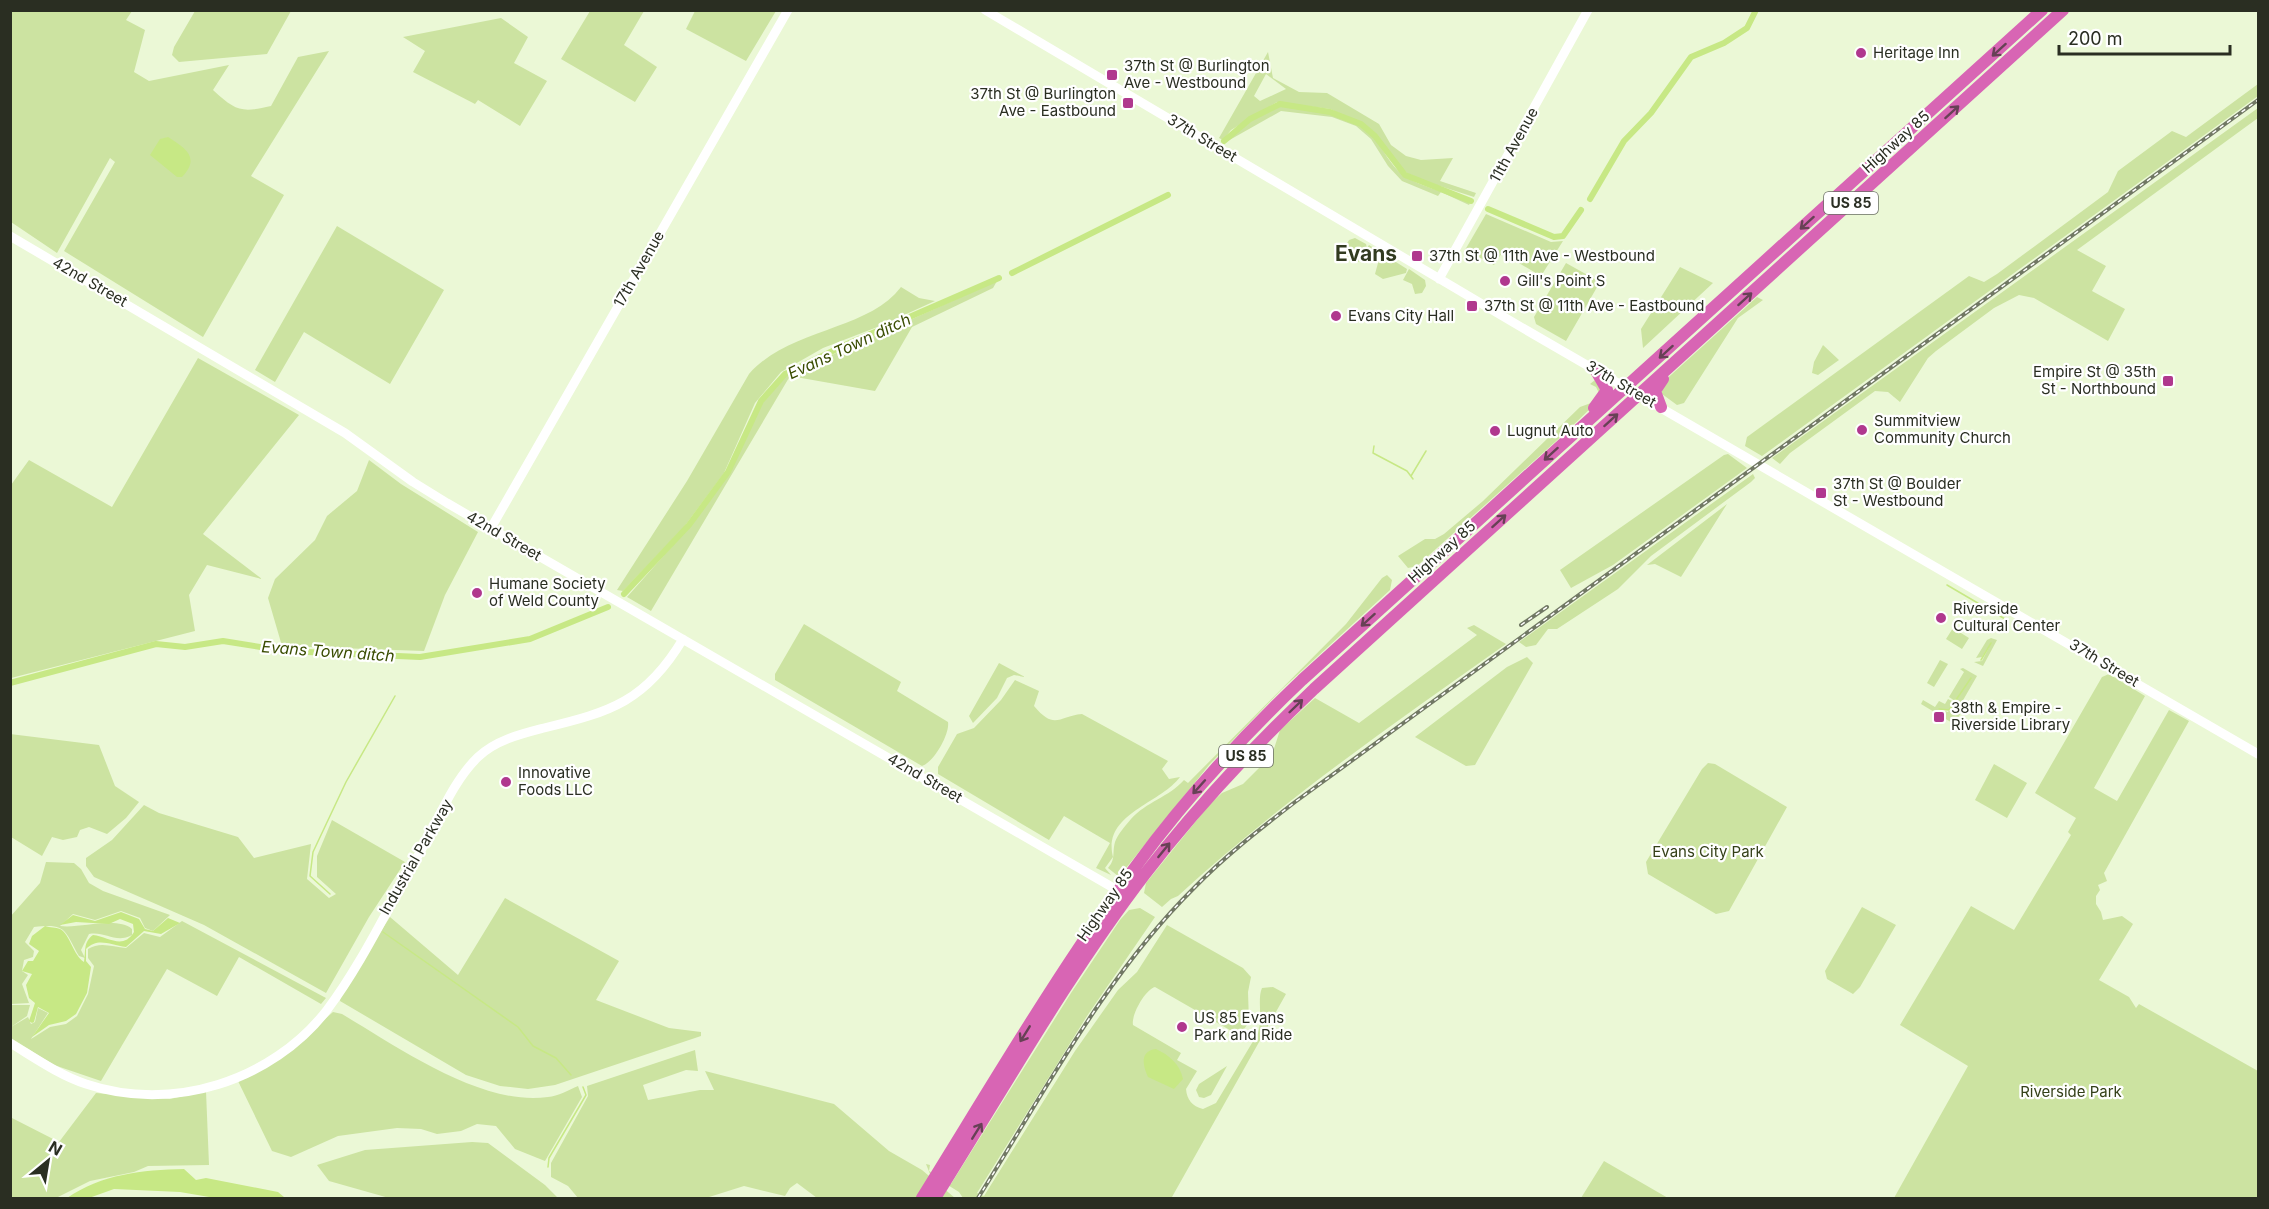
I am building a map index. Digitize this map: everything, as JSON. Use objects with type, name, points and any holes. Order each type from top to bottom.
[{"type":"highway","name":"Highway 85","points":[[922,1198],[941,1178],[1080,967],[1123,893],[1193,794],[1283,698],[2042,10]]},
{"type":"highway","name":"Highway 85","points":[[1123,893],[1204,802],[1282,720],[2063,10]]},
{"type":"highway","points":[[1661,407],[1656,395],[1658,383],[1708,338],[1718,324]]},
{"type":"highway","points":[[1568,439],[1572,429],[1598,404],[1607,390],[1595,369]]},
{"type":"highway","name":"Highway 85","points":[[935,1198],[941,1178]]},
{"type":"main road","name":"17th Avenue","points":[[491,528],[788,10]]},
{"type":"main road","name":"37th Street","points":[[985,10],[1439,279],[2259,754]]},
{"type":"main road","name":"11th Avenue","points":[[1439,279],[1588,10]]},
{"type":"main road","name":"42nd Street","points":[[10,236],[345,433],[413,482],[1123,893]]},
{"type":"main road","name":"Industrial Parkway","points":[[10,1043],[60,1073],[85,1084],[114,1092],[166,1094],[214,1086],[254,1070],[286,1050],[320,1017],[361,956],[459,783],[485,751],[519,735],[602,713],[627,700],[661,673],[683,639]]},
{"type":"green space","points":[[696,10],[776,11],[746,61],[686,29]]},
{"type":"green space","points":[[10,11],[132,11],[126,20],[145,30],[134,72],[149,81],[229,65],[213,90],[234,106],[246,110],[271,106],[298,57],[329,51],[251,176],[284,195],[203,337],[64,251],[115,162],[110,158],[57,253],[11,222]]},
{"type":"green space","points":[[195,11],[291,11],[267,54],[179,62],[172,55],[174,47]]},
{"type":"green space","points":[[590,11],[644,11],[624,45],[657,67],[635,102],[561,59]]},
{"type":"green space","points":[[501,18],[528,37],[514,63],[547,81],[520,126],[478,100],[475,104],[413,72],[425,51],[403,37]]},
{"type":"green space","points":[[1268,52],[1273,78],[1299,92],[1327,93],[1379,124],[1391,145],[1406,156],[1421,160],[1453,158],[1440,181],[1476,193],[1474,197],[1412,177],[1402,169],[1366,126],[1330,109],[1277,102],[1231,130],[1223,140],[1219,138]],"holes":[[[1266,74],[1286,89],[1260,101],[1254,96]]]},
{"type":"green space","points":[[2258,84],[2258,96],[1762,456],[1745,446],[1747,437],[1969,276],[1984,282],[1997,274],[2108,192],[2118,171],[2172,131],[2186,137]]},
{"type":"green space","points":[[1281,106],[1319,111],[1355,122],[1374,138],[1402,174],[1418,183],[1462,199],[1470,203],[1469,205],[1441,192],[1438,196],[1402,181],[1388,166],[1371,139],[1356,126],[1332,117],[1281,111],[1226,142],[1251,121]]},
{"type":"green space","points":[[2258,108],[2258,118],[2077,250],[2106,266],[2092,291],[2125,309],[2108,341],[2034,298],[2019,295],[1994,308],[1928,358],[1900,402],[1888,392],[1875,391],[1790,453],[1780,464],[1772,458]]},
{"type":"green space","points":[[1486,214],[1551,242],[1563,241],[1541,276],[1502,253],[1494,265],[1465,250]]},
{"type":"green space","points":[[337,226],[444,290],[390,384],[304,332],[275,382],[255,370]]},
{"type":"green space","points":[[1355,238],[1366,244],[1367,248],[1369,245],[1407,269],[1406,273],[1383,279],[1375,274],[1378,263],[1360,258],[1359,262],[1348,257],[1345,262],[1347,257],[1342,252],[1349,240]]},
{"type":"green space","points":[[1566,263],[1600,282],[1566,341],[1536,324],[1534,317]]},
{"type":"green space","points":[[1680,267],[1713,283],[1643,348],[1641,329]]},
{"type":"green space","points":[[1409,269],[1425,280],[1426,286],[1422,293],[1415,294],[1412,284],[1403,280]]},
{"type":"green space","points":[[997,281],[993,288],[912,327],[875,391],[790,376],[651,611],[627,597],[691,525],[729,472],[762,402],[787,375]]},
{"type":"green space","points":[[901,287],[919,298],[935,301],[823,348],[781,372],[755,403],[724,473],[684,527],[623,591],[617,590],[687,481],[749,374],[766,359],[785,347],[869,313],[887,301]]},
{"type":"green space","points":[[1757,297],[1763,300],[1738,318],[1684,403],[1677,405],[1662,394],[1661,384]]},
{"type":"green space","points":[[1823,345],[1839,360],[1818,375],[1812,373],[1814,362]]},
{"type":"green space","points":[[198,358],[299,415],[203,534],[262,579],[207,565],[189,595],[195,631],[11,678],[11,485],[29,460],[112,507]]},
{"type":"green space","points":[[1595,380],[1601,391],[1595,404],[1417,566],[1408,568],[1398,556],[1425,539],[1435,539],[1444,534],[1483,501],[1580,407],[1591,403],[1599,393],[1596,387],[1590,384]]},
{"type":"green space","points":[[1728,454],[1747,468],[1613,565],[1571,588],[1560,570]]},
{"type":"green space","points":[[369,460],[401,484],[478,532],[445,595],[424,651],[282,646],[268,598],[275,579],[315,540],[327,516],[357,491]]},
{"type":"green space","points":[[1753,474],[1755,478],[1751,482],[1651,556],[1618,589],[1557,629],[1548,629],[1536,645],[1526,647],[1519,642]]},
{"type":"green space","points":[[1727,504],[1681,577],[1655,564],[1647,565]]},
{"type":"green space","points":[[1387,575],[1392,580],[1390,590],[1282,689],[1209,765],[1122,873],[1118,876],[1108,868],[1113,859],[1116,839],[1131,819],[1184,780],[1188,783],[1346,624],[1382,578]]},
{"type":"green space","points":[[804,624],[901,682],[897,691],[948,722],[944,740],[927,763],[922,766],[775,680],[775,674]]},
{"type":"green space","points":[[1474,625],[1506,644],[1296,796],[1178,896],[1162,907],[1144,893],[1146,883],[1209,805],[1222,793],[1243,784],[1272,755],[1280,730],[1315,698],[1359,723],[1477,635],[1467,628]]},
{"type":"green space","points":[[1953,628],[1969,638],[1962,649],[1946,639]]},
{"type":"green space","points":[[1991,638],[1997,640],[1983,666],[1974,662],[1982,661],[1991,643],[1982,657],[1976,658],[1987,640]]},
{"type":"green space","points":[[1527,657],[1533,663],[1475,765],[1466,766],[1415,737],[1507,667]]},
{"type":"green space","points":[[1940,660],[1948,664],[1934,687],[1927,683]]},
{"type":"green space","points":[[999,663],[1025,677],[1014,675],[1007,678],[997,698],[973,723],[969,716]]},
{"type":"green space","points":[[1963,668],[1977,676],[1962,702],[1966,705],[1954,724],[1921,704],[1923,700],[1935,707],[1939,701],[1945,704],[1948,699],[1954,702],[1949,710],[1938,709],[1948,712],[1971,678],[1955,701],[1949,697],[1964,672],[1960,669]]},
{"type":"green space","name":"Riverside Park","points":[[2109,674],[2145,696],[2094,788],[2117,801],[2169,710],[2189,721],[2104,873],[2107,881],[2098,885],[2100,890],[2096,896],[2096,904],[2103,920],[2122,916],[2133,924],[2099,980],[2129,997],[2136,1008],[2139,1004],[2258,1071],[2258,1198],[1894,1198],[1968,1066],[1900,1025],[1971,906],[2014,930],[2071,835],[2068,832],[2076,818],[2035,793],[2102,677]]},
{"type":"green space","points":[[1015,680],[1039,691],[1034,706],[1047,718],[1057,720],[1082,714],[1168,761],[1162,769],[1169,779],[1180,777],[1160,795],[1124,820],[1116,830],[1112,842],[1113,857],[1105,868],[1111,875],[1096,868],[1110,843],[1064,816],[1049,840],[938,774],[938,767],[957,734],[974,728],[1001,700]]},
{"type":"green space","points":[[10,734],[99,745],[115,786],[139,802],[126,818],[107,834],[89,827],[80,830],[77,837],[63,840],[52,837],[42,856],[11,837]]},
{"type":"green space","name":"Evans City Park","points":[[1708,763],[1715,764],[1787,807],[1729,911],[1716,914],[1648,874],[1646,862],[1702,769]]},
{"type":"green space","points":[[1994,764],[2027,783],[2007,818],[1975,800]]},
{"type":"green space","points":[[144,805],[159,813],[238,837],[254,858],[311,844],[307,879],[329,898],[336,894],[317,877],[317,856],[332,820],[405,862],[369,917],[326,993],[204,925],[94,877],[86,866],[86,858],[112,840]]},
{"type":"green space","points":[[46,862],[74,863],[81,869],[89,883],[103,891],[170,915],[153,931],[145,928],[140,918],[121,911],[95,920],[73,914],[60,926],[117,923],[132,929],[132,935],[121,938],[89,934],[81,950],[85,958],[79,956],[63,930],[53,926],[34,927],[25,942],[34,951],[33,957],[24,960],[22,971],[28,975],[22,984],[29,1003],[11,1004],[10,917],[40,883]]},
{"type":"green space","points":[[505,898],[619,961],[596,1000],[669,1028],[701,1032],[701,1036],[555,1085],[528,1089],[500,1086],[466,1075],[340,1001],[341,993],[390,917],[458,975]]},
{"type":"green space","points":[[1862,907],[1896,925],[1860,987],[1853,994],[1827,979],[1825,971]]},
{"type":"green space","points":[[1140,908],[1155,917],[1087,1016],[977,1193],[984,1196],[1075,1051],[1118,990],[1137,972],[1167,925],[1243,968],[1251,977],[1248,992],[1249,1022],[1242,1032],[1235,1033],[1155,987],[1147,993],[1136,1009],[1133,1025],[1181,1053],[1177,1060],[1197,1071],[1186,1089],[1189,1099],[1196,1106],[1203,1109],[1216,1103],[1258,1033],[1262,988],[1273,987],[1286,994],[1172,1197],[963,1198],[959,1192],[930,1174],[926,1164],[930,1165],[929,1171],[951,1184],[1071,993],[1120,920],[1129,910]]},
{"type":"green space","points":[[182,921],[326,998],[321,1004],[239,957],[217,996],[167,969],[101,1081],[54,1065],[11,1038],[10,1005],[30,1005],[27,1016],[11,1027],[28,1017],[31,1024],[35,1022],[38,1008],[48,1013],[31,1039],[50,1027],[66,1024],[77,1016],[88,994],[94,966],[88,958],[88,949],[102,945],[126,948],[144,933],[160,937]]},
{"type":"green space","points":[[333,1012],[342,1014],[414,1057],[468,1084],[522,1098],[552,1096],[578,1086],[582,1097],[545,1161],[515,1149],[496,1126],[477,1124],[461,1131],[437,1134],[421,1129],[397,1128],[338,1136],[291,1157],[272,1151],[238,1081],[281,1058]]},
{"type":"green space","points":[[695,1050],[698,1071],[686,1070],[643,1085],[648,1100],[700,1090],[714,1090],[705,1071],[834,1104],[889,1151],[922,1170],[955,1198],[817,1198],[797,1183],[785,1196],[744,1186],[706,1198],[578,1198],[568,1186],[551,1177],[551,1163],[588,1096],[587,1086]]},
{"type":"green space","points":[[1227,1066],[1211,1095],[1204,1098],[1199,1097],[1196,1090],[1199,1084]]},
{"type":"green space","points":[[206,1091],[209,1165],[148,1166],[134,1172],[90,1181],[56,1198],[11,1198],[10,1117],[59,1142],[96,1093],[170,1099]]},
{"type":"green space","points":[[472,1142],[488,1143],[545,1185],[558,1198],[389,1198],[329,1181],[317,1165],[365,1150]]},
{"type":"green space","points":[[1604,1161],[1668,1198],[1581,1198]]},
{"type":"shaded area","points":[[168,137],[185,149],[190,158],[188,170],[182,177],[177,177],[150,155],[160,139]]},
{"type":"shaded area","points":[[121,912],[139,919],[145,929],[153,931],[168,918],[180,923],[161,934],[144,931],[126,947],[104,943],[91,945],[86,949],[86,961],[91,967],[87,993],[76,1014],[66,1021],[49,1025],[32,1037],[49,1013],[38,1007],[34,1022],[29,1021],[35,1003],[29,998],[26,985],[32,974],[22,971],[28,961],[33,961],[39,951],[29,944],[32,936],[45,926],[60,929],[84,962],[86,944],[93,935],[115,941],[125,940],[134,932],[133,924],[120,919],[109,924],[76,922],[60,925],[73,915],[95,921]]},
{"type":"shaded area","points":[[1156,1049],[1177,1064],[1183,1079],[1174,1089],[1148,1077],[1144,1064],[1145,1056],[1151,1050]]},
{"type":"shaded area","points":[[184,1169],[196,1180],[206,1178],[278,1192],[284,1197],[215,1198],[180,1192],[114,1189],[89,1198],[67,1198],[94,1183],[123,1175]]},
{"type":"waterway","name":"Evans Town ditch","points":[[1590,199],[1624,141],[1651,113],[1691,57],[1724,43],[1747,28],[1756,10]]},
{"type":"waterway","name":"Evans Town ditch","points":[[1224,141],[1250,119],[1280,104],[1330,112],[1361,124],[1375,136],[1405,175],[1471,201]]},
{"type":"waterway","name":"Evans Town ditch","points":[[1012,273],[1168,195]]},
{"type":"waterway","name":"Evans Town ditch","points":[[1488,209],[1554,237],[1563,236],[1581,210]]},
{"type":"waterway","name":"Evans Town ditch","points":[[624,594],[689,525],[728,472],[761,401],[785,374],[845,345],[999,278]]},
{"type":"waterway","points":[[1374,446],[1373,453],[1407,471],[1413,479]]},
{"type":"waterway","points":[[1411,476],[1426,451]]},
{"type":"waterway","points":[[1947,585],[2005,619]]},
{"type":"waterway","name":"Evans Town ditch","points":[[10,683],[156,644],[185,647],[223,641],[285,651],[420,657],[530,639],[608,607]]},
{"type":"waterway","points":[[1981,660],[1991,643]]},
{"type":"waterway","points":[[1939,709],[1949,710],[1971,678]]},
{"type":"waterway","points":[[330,894],[310,876],[313,852],[346,782],[395,696]]},
{"type":"waterway","points":[[383,932],[518,1027],[533,1046],[556,1058],[571,1075]]},
{"type":"waterway","points":[[548,1167],[549,1158],[586,1095],[583,1087]]},
{"type":"railway","points":[[978,1198],[1104,997],[1162,922],[1230,854],[1295,802],[2258,100]]},
{"type":"railway","points":[[1521,625],[1547,607]]},
{"type":"place","name":"Heritage Inn","points":[[1861,53]]},
{"type":"place","name":"37th St @ Burlington Ave - Westbound","points":[[1112,75]]},
{"type":"place","name":"37th St @ Burlington Ave - Eastbound","points":[[1128,103]]},
{"type":"place","name":"37th St @ 11th Ave - Westbound","points":[[1417,256]]},
{"type":"place","name":"Gill's Point S","points":[[1505,281]]},
{"type":"place","name":"37th St @ 11th Ave - Eastbound","points":[[1472,306]]},
{"type":"place","name":"Evans City Hall","points":[[1336,316]]},
{"type":"place","name":"Empire St @ 35th St - Northbound","points":[[2168,381]]},
{"type":"place","name":"Summitview Community Church","points":[[1862,430]]},
{"type":"place","name":"Lugnut Auto","points":[[1495,431]]},
{"type":"place","name":"37th St @ Boulder St - Westbound","points":[[1821,493]]},
{"type":"place","name":"Humane Society of Weld County","points":[[477,593]]},
{"type":"place","name":"Riverside Cultural Center","points":[[1941,618]]},
{"type":"place","name":"38th & Empire - Riverside Library","points":[[1939,717]]},
{"type":"place","name":"Innovative Foods LLC","points":[[506,782]]},
{"type":"place","name":"US 85 Evans Park and Ride","points":[[1182,1027]]},
{"type":"district","name":"Evans","points":[[1366,254]]}]
